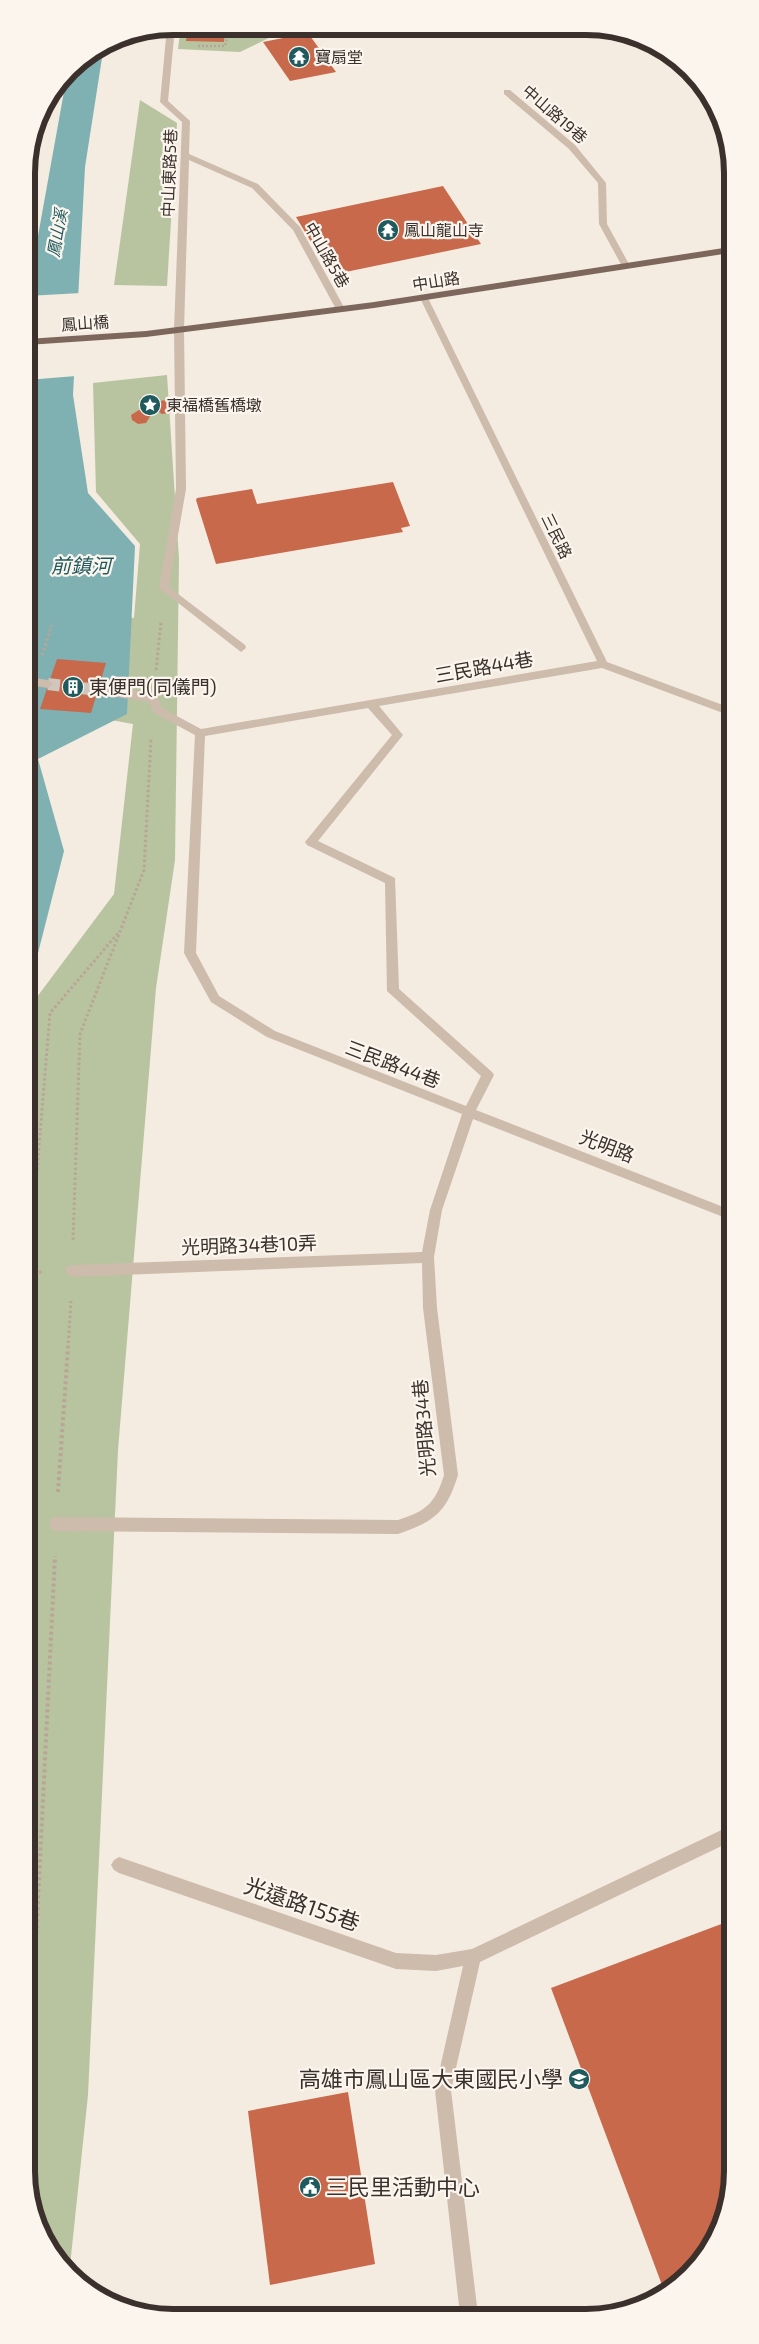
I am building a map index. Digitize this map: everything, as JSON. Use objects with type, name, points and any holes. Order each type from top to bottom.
[{"type":"main road","name":"中山路","points":[[146,334],[424,298],[724,251]]},
{"type":"main road","name":"鳳山橋","points":[[35,341],[146,334]]},
{"type":"street","name":"中山東路5巷","points":[[164,588],[181,489],[179,330],[186,121],[164,102],[170,35]]},
{"type":"street","name":"中山路19巷","points":[[507,92],[572,147],[602,183],[603,224],[626,266]]},
{"type":"street","name":"中山路5巷","points":[[185,155],[255,186],[297,229],[340,309]]},
{"type":"street","name":"三民路","points":[[424,298],[603,664]]},
{"type":"street","points":[[164,588],[241,648]]},
{"type":"street","name":"三民路44巷","points":[[370,704],[398,735],[311,842],[391,881],[393,992],[488,1075],[470,1112],[272,1034],[215,999],[190,953],[200,733],[603,664]]},
{"type":"street","points":[[603,664],[724,709]]},
{"type":"street","points":[[35,682],[48,684]]},
{"type":"street","points":[[98,690],[141,695],[153,699],[158,710],[200,733]]},
{"type":"street","name":"光明路","points":[[470,1112],[724,1212]]},
{"type":"street","name":"光明路34巷","points":[[56,1524],[398,1527],[425,1519],[444,1499],[451,1475],[430,1308],[428,1257],[436,1210],[470,1112]]},
{"type":"street","name":"光明路34巷10弄","points":[[72,1271],[428,1257]]},
{"type":"street","name":"光遠路155巷","points":[[119,1865],[396,1960],[436,1963],[473,1957],[724,1838]]},
{"type":"street","points":[[468,2309],[443,2090],[473,1957]]},
{"type":"path","points":[[190,46],[225,46],[228,35]]},
{"type":"path","points":[[35,1960],[56,1524],[72,1271],[80,1034],[144,870],[153,699],[164,588]]},
{"type":"path","points":[[35,1195],[50,1013],[121,930]]},
{"type":"green space","points":[[180,35],[275,35],[240,52],[178,49]]},
{"type":"green space","points":[[140,100],[177,123],[167,286],[114,285]]},
{"type":"green space","points":[[167,375],[179,559],[175,860],[156,988],[118,1450],[88,2095],[70,2263],[53,2240],[45,2224],[36,2189],[35,2171],[35,1000],[114,894],[133,724],[94,717],[35,731],[35,611],[49,604],[134,618],[140,544],[96,492],[93,383]]},
{"type":"water","name":"前鎮河","points":[[103,54],[85,167],[73,395],[88,493],[135,546],[127,714],[38,759],[64,851],[35,961],[35,253],[65,87],[75,75]]},
{"type":"pier","points":[[81,293],[76,376],[35,379],[35,296]]},
{"type":"building","points":[[187,35],[224,35],[224,42],[186,41]]},
{"type":"building","name":"寶扇堂","points":[[298,35],[309,35],[336,72],[290,81],[263,42]]},
{"type":"building","name":"鳳山龍山寺","points":[[443,186],[481,244],[331,275],[296,217]]},
{"type":"building","points":[[163,400],[175,405],[171,413],[162,414],[156,410],[156,405]]},
{"type":"building","points":[[139,410],[151,415],[146,423],[138,424],[132,420],[131,415]]},
{"type":"building","points":[[393,482],[410,526],[401,528],[403,532],[216,564],[196,500],[197,498],[252,489],[257,504]]},
{"type":"building","name":"東便門(同儀門)","points":[[57,659],[106,663],[91,713],[40,709]]},
{"type":"building","points":[[724,1923],[723,2189],[714,2224],[701,2248],[677,2275],[662,2286],[551,1988]]},
{"type":"building","name":"三民里活動中心","points":[[348,2092],[375,2264],[270,2285],[248,2111]]},
{"type":"tunnel","points":[[48,684],[98,690]]},
{"type":"place","name":"寶扇堂","points":[[299,57]]},
{"type":"place","name":"鳳山龍山寺","points":[[388,230]]},
{"type":"place","name":"東福橋舊橋墩","points":[[150,405]]},
{"type":"place","name":"東便門(同儀門)","points":[[73,687]]},
{"type":"place","name":"高雄市鳳山區大東國民小學","points":[[579,2079]]},
{"type":"place","name":"三民里活動中心","points":[[310,2187]]},
{"type":"water label","name":"鳳山溪","points":[[57,233]]}]
